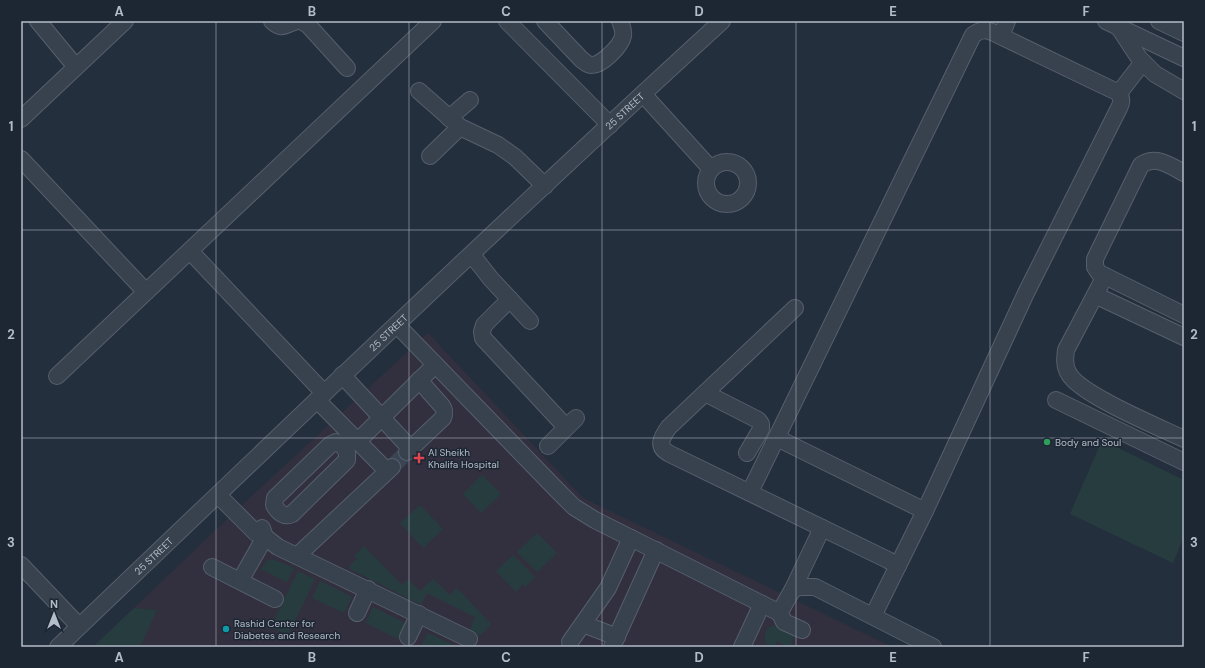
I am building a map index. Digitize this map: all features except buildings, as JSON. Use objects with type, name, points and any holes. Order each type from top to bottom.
[{"type":"street","points":[[38,21],[76,67]]},
{"type":"street","points":[[21,119],[125,21]]},
{"type":"street","points":[[272,21],[277,26],[283,27],[297,21]]},
{"type":"street","points":[[301,21],[308,25],[347,68]]},
{"type":"street","points":[[57,376],[433,21]]},
{"type":"street","points":[[506,21],[610,125]]},
{"type":"street","points":[[545,21],[586,64],[593,65],[599,64],[621,43],[623,30],[620,21]]},
{"type":"street","name":"25 STREET","points":[[58,647],[342,375],[722,21]]},
{"type":"street","points":[[1159,21],[1184,33]]},
{"type":"street","points":[[1110,22],[1184,58]]},
{"type":"street","points":[[1110,22],[1139,58],[1155,74],[1184,91]]},
{"type":"street","points":[[750,492],[973,35],[978,30],[1004,28],[1119,93],[1122,103],[1120,108],[1026,293],[925,511],[872,616]]},
{"type":"street","points":[[1119,93],[1143,62]]},
{"type":"street","points":[[419,91],[454,123],[498,145],[515,157],[545,186]]},
{"type":"street","points":[[643,94],[711,169]]},
{"type":"street","points":[[430,156],[470,100]]},
{"type":"street","points":[[21,159],[146,292]]},
{"type":"street","points":[[1184,173],[1156,160],[1148,160],[1141,165],[1094,259],[1098,273],[1184,315]]},
{"type":"street","points":[[190,251],[320,397],[352,442],[390,469],[297,556]]},
{"type":"street","points":[[472,255],[491,279],[530,321]]},
{"type":"street","points":[[1105,276],[1066,350],[1065,361],[1068,373],[1075,382],[1110,404],[1184,439]]},
{"type":"street","points":[[1094,295],[1182,333]]},
{"type":"street","points":[[510,299],[484,325],[482,332],[483,338],[571,423],[548,446]]},
{"type":"street","points":[[795,308],[669,427],[661,440],[662,446],[665,451],[898,566]]},
{"type":"street","points":[[397,325],[434,365],[574,507],[584,514],[631,538],[778,611],[784,622],[802,630]]},
{"type":"street","points":[[352,442],[336,442],[330,445],[274,498],[276,508],[283,515],[289,516],[292,514],[347,460],[347,452],[352,442],[381,418],[434,365]]},
{"type":"street","points":[[342,375],[409,451],[443,418],[445,414],[442,406],[419,380]]},
{"type":"street","points":[[705,393],[758,420],[761,424],[761,429],[747,453]]},
{"type":"street","points":[[1056,400],[1184,462]]},
{"type":"street","points":[[1101,423],[1110,404]]},
{"type":"street","points":[[777,438],[925,511]]},
{"type":"street","points":[[221,492],[260,526],[265,537],[278,547],[368,589],[469,639]]},
{"type":"street","points":[[778,611],[793,589],[822,528]]},
{"type":"street","points":[[240,581],[265,537]]},
{"type":"street","points":[[570,642],[608,588],[631,538]]},
{"type":"street","points":[[583,624],[614,642],[656,550]]},
{"type":"street","points":[[21,565],[79,626]]},
{"type":"street","points":[[212,568],[275,598]]},
{"type":"street","points":[[793,589],[800,586],[815,587],[934,647]]},
{"type":"street","points":[[357,613],[368,589]]},
{"type":"street","points":[[742,647],[762,604]]},
{"type":"street","points":[[408,637],[419,614]]},
{"type":"shaded area","name":"Al Sheikh Khalifa Hospital","points":[[428,333],[583,498],[892,647],[93,647],[241,506]]},
{"type":"green space","points":[[1102,440],[1184,480],[1184,536],[1173,563],[1070,514]]},
{"type":"green space","points":[[482,475],[501,494],[481,513],[463,494]]},
{"type":"green space","points":[[420,505],[443,529],[423,548],[400,523]]},
{"type":"green space","points":[[537,533],[557,553],[537,572],[517,552]]},
{"type":"green space","points":[[364,546],[402,585],[408,579],[420,591],[433,579],[450,595],[457,588],[491,624],[480,636],[470,629],[475,617],[427,593],[421,605],[348,568],[357,558],[354,556]]},
{"type":"green space","points":[[513,555],[535,577],[526,587],[523,584],[516,592],[496,571]]},
{"type":"green space","points":[[272,559],[294,568],[287,582],[261,569],[267,561]]},
{"type":"green space","points":[[298,571],[315,579],[288,635],[271,627]]},
{"type":"green space","points":[[320,581],[352,597],[344,613],[312,598]]},
{"type":"green space","points":[[373,607],[403,622],[405,626],[398,639],[366,623]]},
{"type":"green space","points":[[134,608],[157,610],[140,647],[93,647]]},
{"type":"green space","points":[[777,625],[796,634],[791,643],[799,647],[788,647],[777,641],[775,645],[779,647],[768,647],[765,639],[765,633],[769,627]]},
{"type":"green space","points":[[428,633],[458,647],[421,647]]},
{"type":"tunnel","points":[[392,467],[407,452]]},
{"type":"place","name":"Body and Soul","points":[[1047,442]]},
{"type":"place","name":"Al Sheikh Khalifa Hospital","points":[[419,458]]},
{"type":"place","name":"Rashid Center for Diabetes and Research","points":[[226,629]]}]
